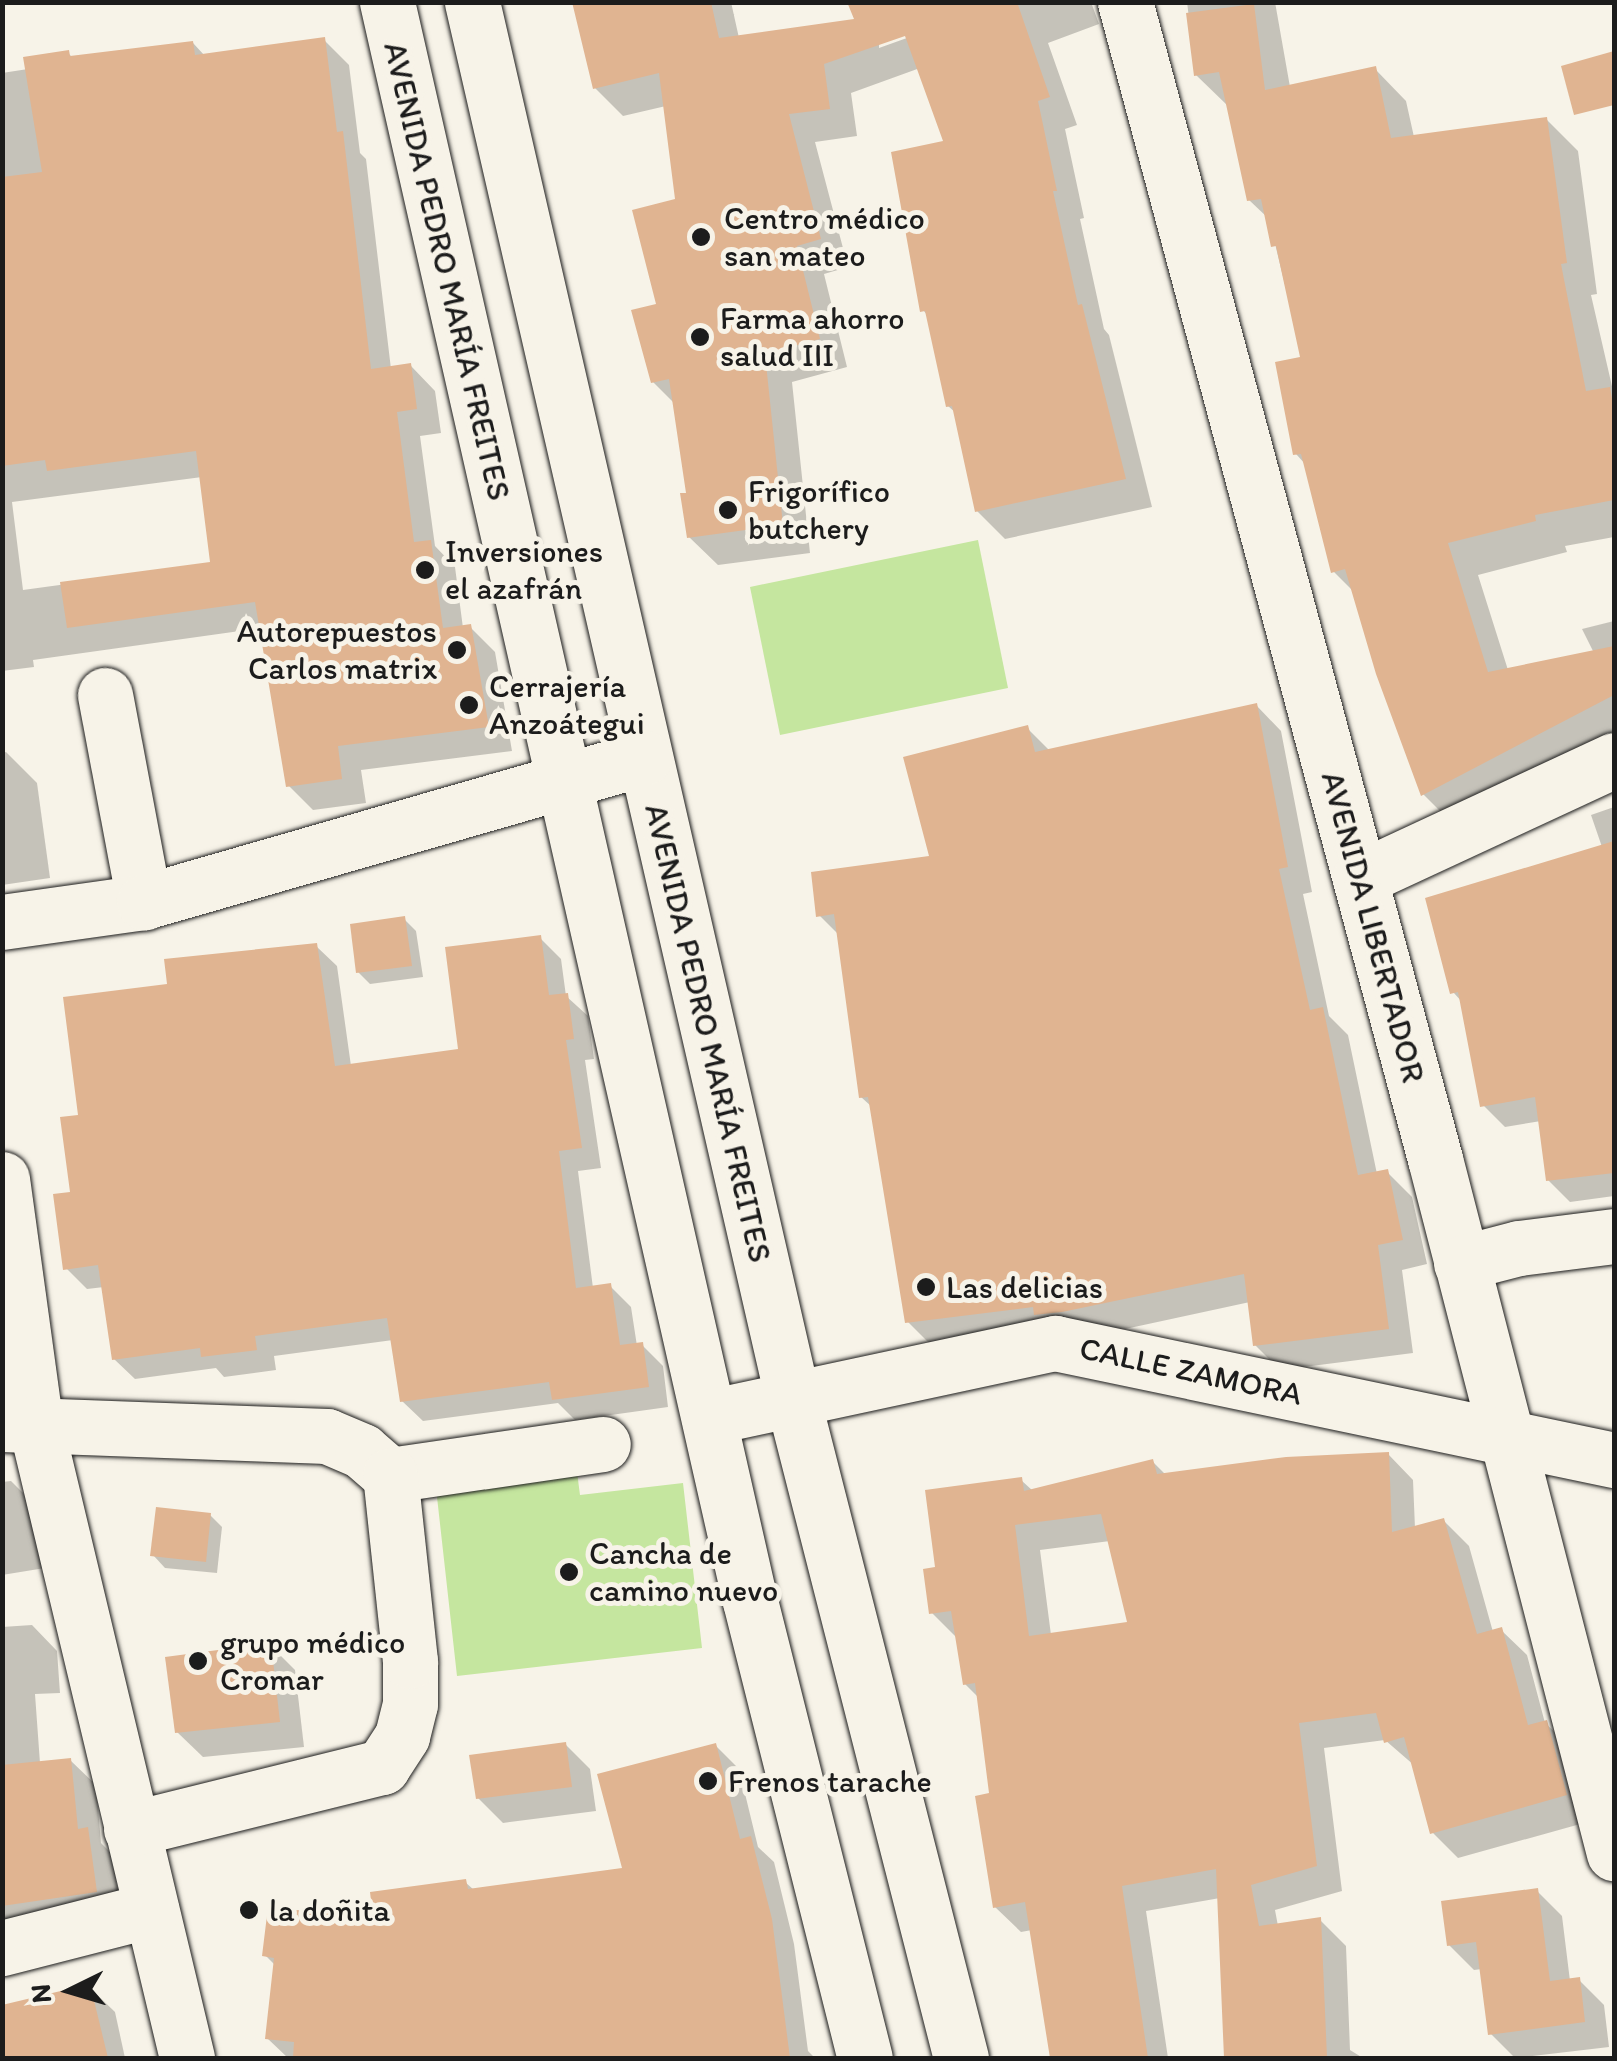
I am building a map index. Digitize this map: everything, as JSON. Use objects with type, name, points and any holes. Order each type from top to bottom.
[{"type":"street","name":"AVENIDA PEDRO MARÍA FREITES","points":[[386,2],[750,1601],[865,2058]]},
{"type":"street","name":"AVENIDA PEDRO MARÍA FREITES","points":[[472,2],[792,1396],[961,2058]]},
{"type":"street","name":"AVENIDA LIBERTADOR","points":[[1125,2],[1613,1839]]},
{"type":"street","points":[[105,696],[144,902]]},
{"type":"street","points":[[2,922],[144,902],[644,758]]},
{"type":"street","points":[[1360,878],[1614,760]]},
{"type":"street","points":[[2,1179],[19,1425],[131,1829],[187,2058]]},
{"type":"street","points":[[1461,1263],[1520,1248],[1614,1236]]},
{"type":"street","name":"CALLE ZAMORA","points":[[709,1416],[1056,1343],[1614,1460]]},
{"type":"street","points":[[19,1425],[326,1436],[362,1452],[390,1475],[410,1661],[410,1704],[402,1736],[382,1767],[131,1829]]},
{"type":"street","points":[[390,1475],[603,1444]]},
{"type":"street","points":[[2,1948],[151,1910]]},
{"type":"green space","points":[[978,540],[1008,688],[780,735],[750,587]]},
{"type":"green space","name":"Cancha de camino nuevo","points":[[577,1472],[580,1495],[683,1483],[702,1648],[457,1676],[436,1488]]},
{"type":"building","points":[[572,2],[711,2],[719,38],[854,19],[847,2],[1017,2],[1050,97],[1038,101],[1057,191],[1053,191],[1078,305],[1082,304],[1126,479],[975,512],[952,406],[946,407],[925,311],[920,312],[891,152],[943,141],[905,36],[824,64],[830,109],[789,114],[821,239],[797,246],[820,339],[765,354],[783,525],[687,538],[680,493],[686,493],[669,379],[651,383],[631,310],[656,304],[632,210],[675,199],[659,73],[593,89]]},
{"type":"building","points":[[1254,4],[1265,90],[1376,66],[1391,138],[1547,117],[1567,263],[1561,264],[1586,391],[1610,387],[1614,411],[1614,500],[1535,515],[1536,521],[1448,543],[1488,672],[1614,646],[1614,695],[1421,796],[1376,674],[1345,569],[1331,573],[1301,454],[1293,455],[1275,362],[1300,357],[1276,246],[1271,247],[1261,199],[1247,201],[1219,72],[1194,76],[1186,13]]},
{"type":"building","points":[[325,37],[337,132],[343,131],[371,369],[411,363],[417,409],[397,412],[414,542],[431,540],[443,628],[471,624],[489,727],[338,746],[342,779],[286,787],[255,602],[67,628],[60,582],[210,562],[196,451],[47,471],[45,460],[2,466],[2,177],[42,172],[23,57],[69,50],[70,56],[193,41],[195,55]]},
{"type":"building","points":[[1614,51],[1614,105],[1574,115],[1561,66]]},
{"type":"building","points":[[1257,703],[1288,867],[1279,869],[1310,1010],[1323,1007],[1358,1175],[1388,1169],[1403,1240],[1378,1245],[1389,1329],[1253,1346],[1244,1274],[1062,1312],[1034,1315],[1033,1307],[905,1323],[868,1097],[859,1098],[834,914],[816,917],[811,872],[929,856],[903,757],[1028,725],[1035,752]]},
{"type":"building","points":[[1614,841],[1614,1173],[1546,1181],[1535,1097],[1480,1107],[1458,992],[1450,994],[1425,898]]},
{"type":"building","points":[[405,916],[412,966],[356,973],[350,924]]},
{"type":"building","points":[[541,935],[549,995],[568,993],[574,1039],[566,1040],[582,1148],[559,1151],[576,1288],[611,1283],[620,1345],[643,1342],[649,1387],[552,1400],[549,1382],[400,1402],[387,1318],[255,1336],[257,1350],[201,1357],[200,1348],[112,1360],[98,1265],[63,1270],[53,1194],[70,1192],[60,1117],[78,1115],[63,997],[167,984],[164,959],[317,943],[335,1066],[458,1049],[445,947]]},
{"type":"building","points":[[1389,1452],[1392,1532],[1444,1518],[1477,1634],[1502,1627],[1528,1725],[1547,1720],[1567,1795],[1430,1834],[1404,1737],[1384,1743],[1376,1713],[1299,1723],[1317,1866],[1251,1885],[1259,1926],[1321,1917],[1327,2058],[1224,2058],[1216,1869],[1122,1886],[1148,2058],[1050,2058],[1025,1902],[993,1908],[975,1796],[989,1793],[975,1683],[963,1685],[951,1611],[929,1614],[923,1569],[935,1567],[925,1490],[1022,1477],[1024,1491],[1153,1459],[1157,1474],[1286,1457]],"holes":[[[1101,1514],[1127,1622],[1029,1636],[1015,1525]]]},
{"type":"building","points":[[156,1507],[211,1513],[206,1562],[150,1556]]},
{"type":"building","points":[[271,1643],[280,1722],[175,1733],[165,1657]]},
{"type":"building","points":[[566,1742],[572,1787],[476,1799],[469,1755]]},
{"type":"building","points":[[716,1743],[740,1839],[751,1836],[772,1919],[790,2058],[293,2058],[294,2042],[265,2039],[274,1958],[262,1956],[268,1907],[373,1918],[370,1892],[466,1879],[468,1889],[622,1868],[597,1774]]},
{"type":"building","points":[[71,1758],[78,1829],[88,1827],[97,1892],[2,1906],[2,1765]]},
{"type":"building","points":[[1538,1888],[1550,1981],[1580,1977],[1585,2022],[1488,2035],[1476,1942],[1447,1946],[1441,1901]]},
{"type":"building","points":[[90,1984],[108,2058],[2,2058],[2,2005]]},
{"type":"place","name":"Centro médico san mateo","points":[[701,237]]},
{"type":"place","name":"Farma ahorro salud III","points":[[700,337]]},
{"type":"place","name":"Frigorífico butchery","points":[[728,510]]},
{"type":"place","name":"Inversiones el azafrán","points":[[425,570]]},
{"type":"place","name":"Autorepuestos Carlos matrix","points":[[457,650]]},
{"type":"place","name":"Cerrajería Anzoátegui","points":[[469,705]]},
{"type":"place","name":"Las delicias","points":[[926,1287]]},
{"type":"place","name":"Cancha de camino nuevo","points":[[569,1572]]},
{"type":"place","name":"grupo médico Cromar","points":[[198,1661]]},
{"type":"place","name":"Frenos tarache","points":[[708,1781]]},
{"type":"place","name":"la doñita","points":[[249,1910]]}]
